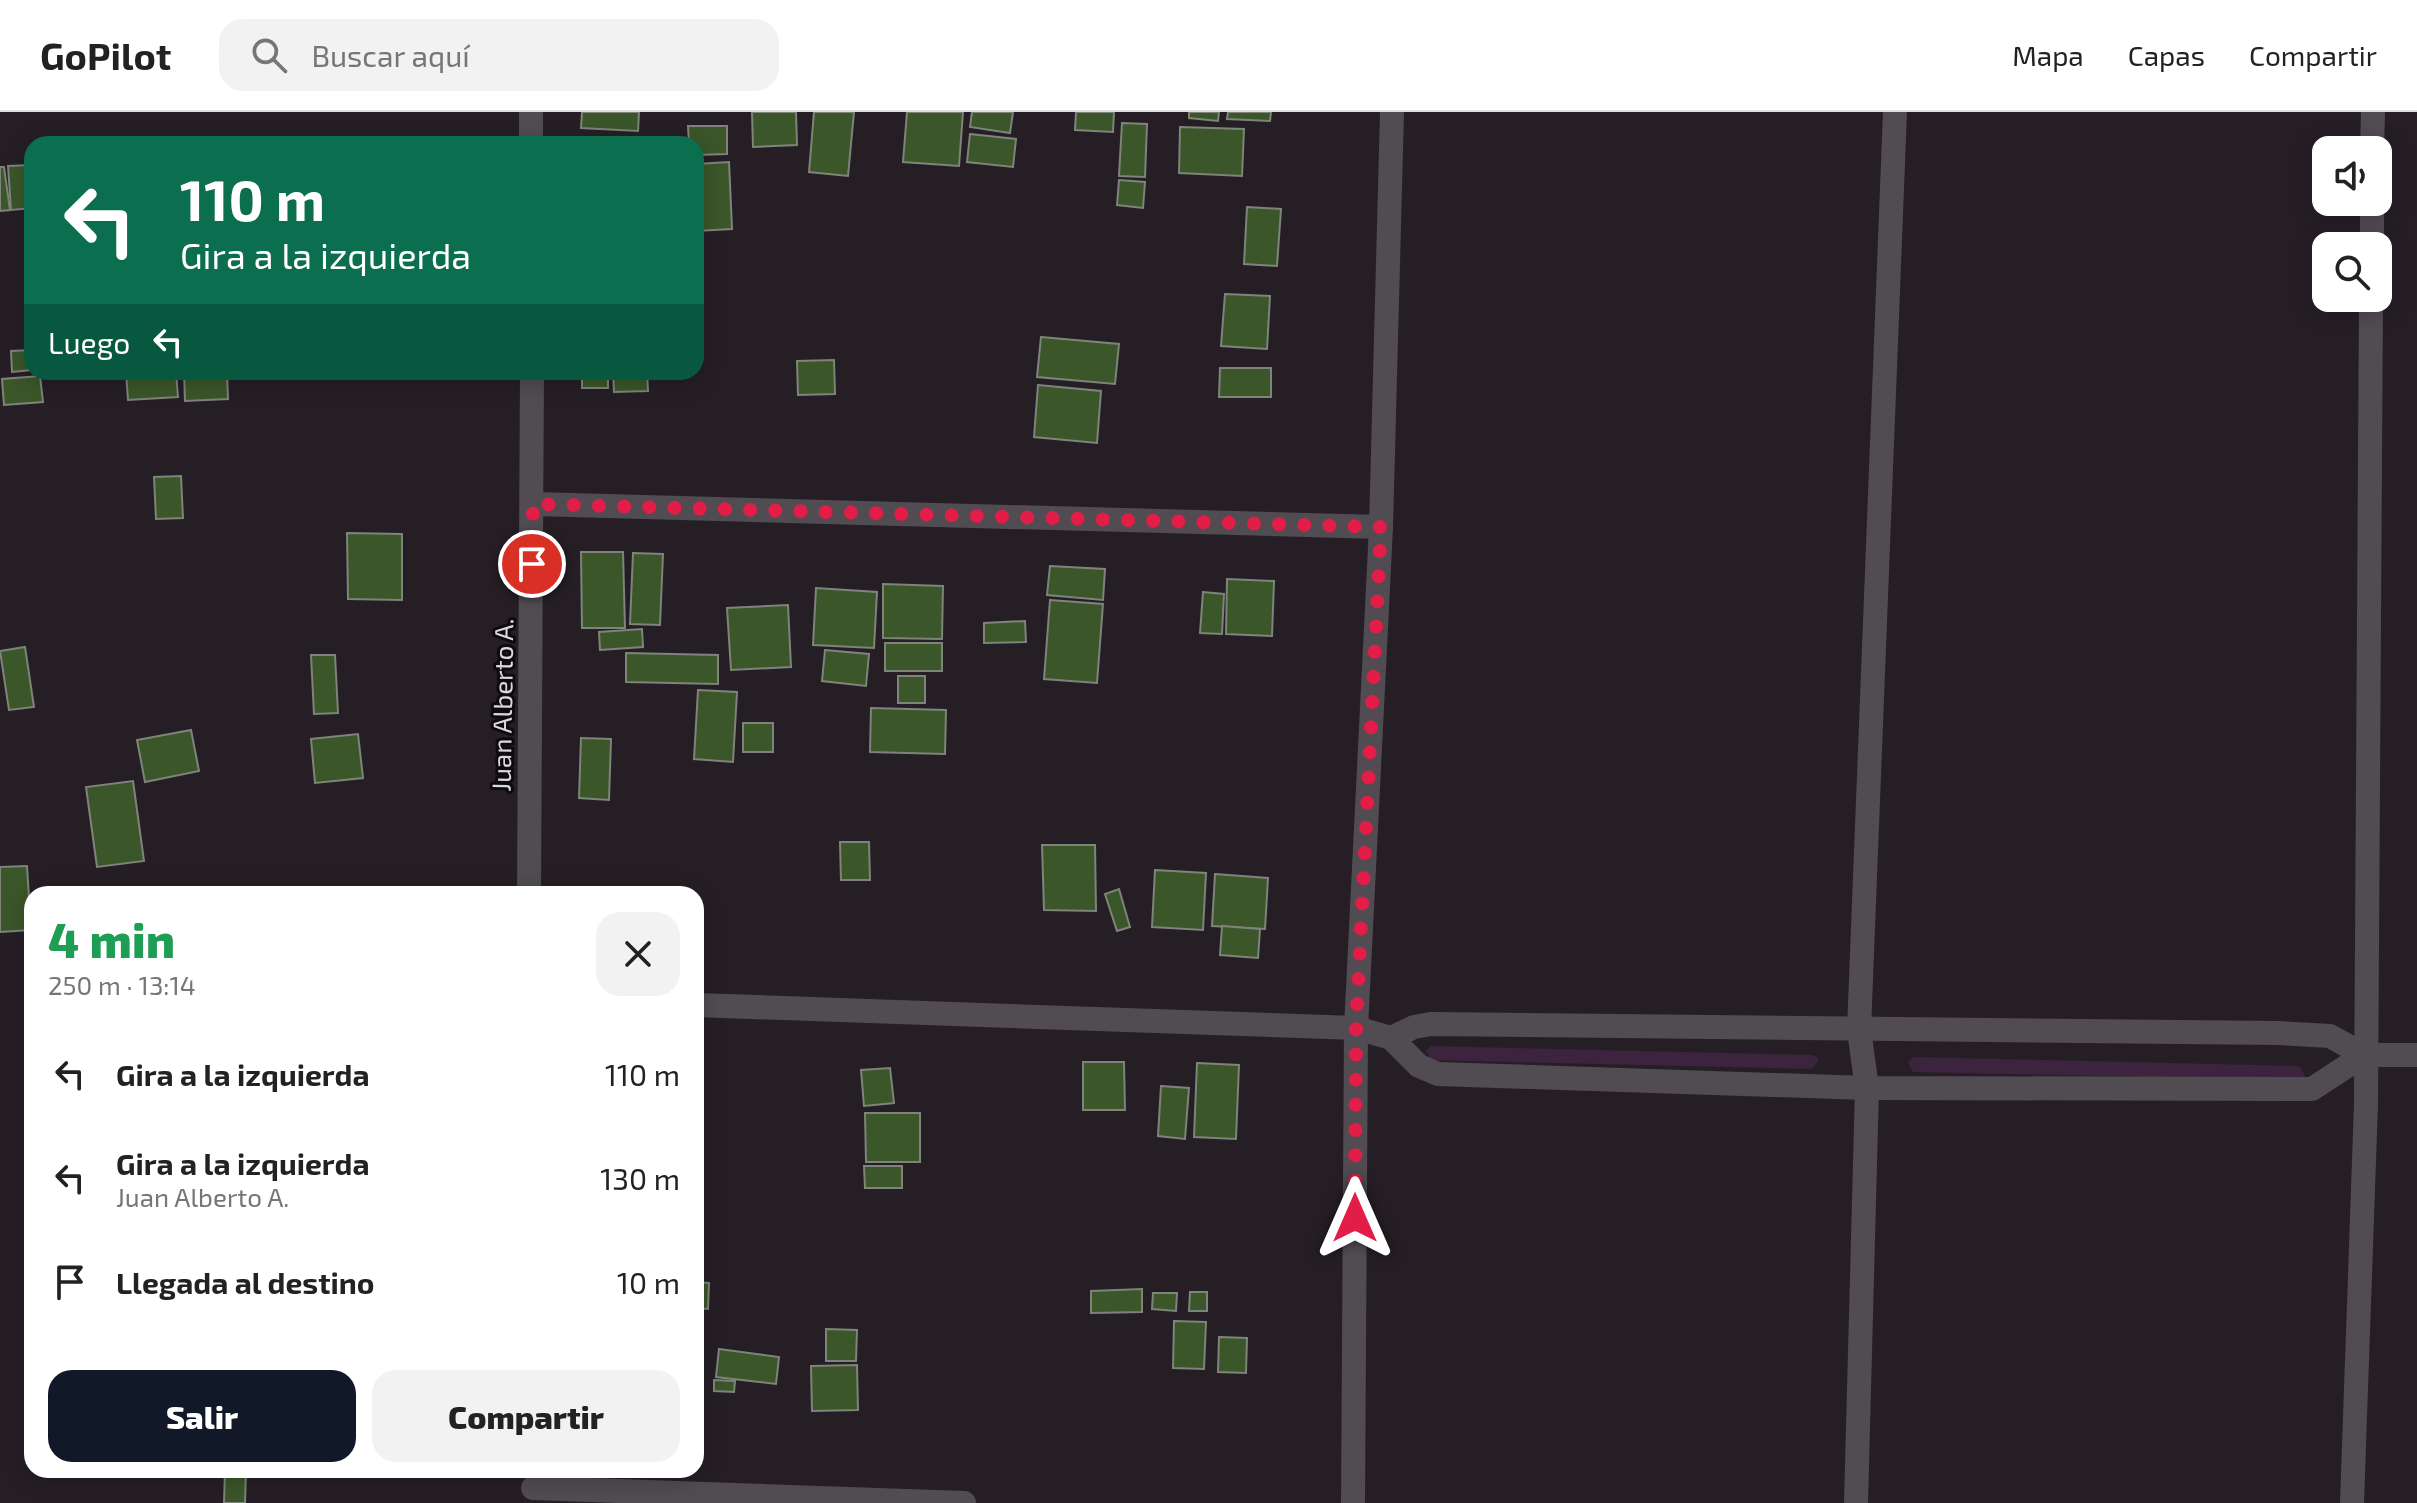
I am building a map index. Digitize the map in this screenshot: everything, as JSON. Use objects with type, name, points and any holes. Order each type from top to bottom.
[{"type":"street","points":[[531,112],[531,136]]},
{"type":"street","points":[[1353,1503],[1356,1028],[1381,527],[1392,112]]},
{"type":"street","points":[[1856,1503],[1867,1088],[1859,1030],[1895,112]]},
{"type":"street","points":[[2372,136],[2373,112]]},
{"type":"street","points":[[2352,1503],[2366,1120],[2371,312]]},
{"type":"street","name":"Juan Alberto A.","points":[[529,886],[532,380]]},
{"type":"street","points":[[533,504],[1381,527]]},
{"type":"street","points":[[704,1005],[1356,1028],[1391,1038],[1419,1066],[1438,1074],[1867,1088],[2312,1089],[2364,1055]]},
{"type":"street","points":[[1391,1038],[1414,1027],[1431,1024],[2278,1033],[2330,1036],[2364,1055],[2417,1055]]},
{"type":"street","points":[[533,1487],[964,1503]]},
{"type":"shaded area","points":[[1431,1046],[1813,1055],[1819,1060],[1812,1069],[1431,1060],[1426,1051]]},
{"type":"shaded area","points":[[1914,1057],[2299,1066],[2305,1076],[2299,1080],[1913,1072],[1908,1062]]},
{"type":"building","points":[[582,112],[639,112],[638,131],[581,128]]},
{"type":"building","points":[[752,112],[796,112],[797,145],[753,147]]},
{"type":"building","points":[[814,112],[854,112],[848,176],[809,172]]},
{"type":"building","points":[[907,112],[963,112],[959,166],[903,162]]},
{"type":"building","points":[[972,112],[1013,112],[1010,133],[970,127]]},
{"type":"building","points":[[1076,112],[1114,112],[1113,132],[1075,130]]},
{"type":"building","points":[[1189,112],[1219,112],[1218,121],[1189,118]]},
{"type":"building","points":[[1228,112],[1271,112],[1270,121],[1227,119]]},
{"type":"building","points":[[1122,123],[1147,124],[1145,177],[1119,176]]},
{"type":"building","points":[[688,126],[727,126],[727,154],[704,155],[704,136],[689,136]]},
{"type":"building","points":[[1180,127],[1244,129],[1242,176],[1179,173]]},
{"type":"building","points":[[970,134],[1016,139],[1013,167],[967,162]]},
{"type":"building","points":[[729,162],[732,229],[704,231],[704,164]]},
{"type":"building","points":[[24,165],[24,209],[11,210],[8,166]]},
{"type":"building","points":[[0,167],[4,167],[10,210],[0,211]]},
{"type":"building","points":[[1119,180],[1145,182],[1143,208],[1117,205]]},
{"type":"building","points":[[1247,207],[1281,209],[1277,266],[1244,264]]},
{"type":"building","points":[[1225,294],[1270,296],[1267,349],[1221,346]]},
{"type":"building","points":[[1041,337],[1119,344],[1115,384],[1037,377]]},
{"type":"building","points":[[24,350],[24,371],[12,372],[11,351]]},
{"type":"building","points":[[834,360],[835,394],[798,395],[797,361]]},
{"type":"building","points":[[1220,368],[1271,368],[1271,397],[1219,397]]},
{"type":"building","points":[[2,379],[40,380],[43,402],[4,405]]},
{"type":"building","points":[[127,380],[177,380],[178,397],[128,400]]},
{"type":"building","points":[[184,380],[227,380],[228,399],[185,401]]},
{"type":"building","points":[[582,380],[608,380],[608,388],[582,388]]},
{"type":"building","points":[[613,380],[647,380],[648,391],[614,392]]},
{"type":"building","points":[[1038,385],[1101,391],[1097,443],[1034,437]]},
{"type":"building","points":[[181,476],[183,518],[156,519],[154,477]]},
{"type":"building","points":[[347,533],[402,534],[402,600],[348,599]]},
{"type":"building","points":[[581,552],[623,552],[625,628],[582,628]]},
{"type":"building","points":[[633,553],[663,554],[660,625],[630,624]]},
{"type":"building","points":[[1050,566],[1105,569],[1103,600],[1047,595]]},
{"type":"building","points":[[1227,579],[1274,581],[1272,636],[1226,634]]},
{"type":"building","points":[[883,584],[943,586],[942,639],[883,638]]},
{"type":"building","points":[[816,588],[877,592],[874,648],[813,645]]},
{"type":"building","points":[[1203,592],[1224,594],[1222,634],[1200,633]]},
{"type":"building","points":[[1050,600],[1103,604],[1097,683],[1044,679]]},
{"type":"building","points":[[788,605],[791,667],[731,670],[727,608]]},
{"type":"building","points":[[1025,621],[1026,642],[984,643],[984,623]]},
{"type":"building","points":[[642,629],[643,647],[600,650],[599,632]]},
{"type":"building","points":[[885,643],[942,643],[942,671],[885,671]]},
{"type":"building","points":[[25,647],[34,707],[9,710],[0,651]]},
{"type":"building","points":[[825,650],[869,654],[866,686],[822,681]]},
{"type":"building","points":[[626,653],[718,655],[718,684],[626,682]]},
{"type":"building","points":[[311,655],[335,655],[338,713],[314,714]]},
{"type":"building","points":[[898,676],[925,676],[925,703],[898,703]]},
{"type":"building","points":[[698,690],[737,692],[733,762],[694,759]]},
{"type":"building","points":[[871,708],[946,710],[945,754],[870,752]]},
{"type":"building","points":[[743,723],[773,723],[773,752],[743,752]]},
{"type":"building","points":[[191,730],[199,771],[145,782],[137,740]]},
{"type":"building","points":[[358,734],[363,778],[315,783],[311,739]]},
{"type":"building","points":[[581,738],[611,739],[609,800],[579,798]]},
{"type":"building","points":[[133,781],[144,861],[97,867],[86,787]]},
{"type":"building","points":[[840,842],[869,842],[870,880],[841,880]]},
{"type":"building","points":[[1042,845],[1095,845],[1096,911],[1044,910]]},
{"type":"building","points":[[27,866],[24,930],[0,932],[0,867]]},
{"type":"building","points":[[1155,870],[1206,873],[1203,930],[1152,927]]},
{"type":"building","points":[[1215,874],[1268,878],[1265,929],[1212,926]]},
{"type":"building","points":[[1119,889],[1130,927],[1117,931],[1105,894]]},
{"type":"building","points":[[1222,926],[1260,929],[1258,958],[1220,955]]},
{"type":"building","points":[[1083,1062],[1124,1062],[1125,1110],[1083,1110]]},
{"type":"building","points":[[1197,1063],[1239,1065],[1236,1139],[1194,1137]]},
{"type":"building","points":[[890,1068],[894,1103],[864,1106],[861,1070]]},
{"type":"building","points":[[1161,1086],[1189,1088],[1185,1139],[1158,1136]]},
{"type":"building","points":[[865,1113],[920,1113],[920,1162],[866,1162]]},
{"type":"building","points":[[864,1166],[902,1166],[902,1188],[865,1188]]},
{"type":"building","points":[[704,1283],[709,1283],[708,1309],[704,1309]]},
{"type":"building","points":[[1142,1289],[1142,1312],[1091,1313],[1091,1291]]},
{"type":"building","points":[[1190,1292],[1207,1292],[1207,1311],[1189,1311]]},
{"type":"building","points":[[1153,1293],[1177,1293],[1176,1311],[1152,1309]]},
{"type":"building","points":[[1174,1321],[1206,1322],[1204,1369],[1173,1368]]},
{"type":"building","points":[[826,1329],[857,1330],[856,1361],[826,1361]]},
{"type":"building","points":[[1219,1337],[1247,1338],[1246,1373],[1218,1372]]},
{"type":"building","points":[[719,1349],[779,1357],[776,1384],[716,1377]]},
{"type":"building","points":[[857,1365],[858,1410],[812,1411],[811,1366]]},
{"type":"building","points":[[714,1380],[735,1381],[734,1392],[714,1391]]},
{"type":"building","points":[[225,1478],[246,1478],[245,1503],[224,1503]]},
{"type":"route","points":[[532,564],[533,504],[1381,527],[1356,1028],[1355,1218]]}]
